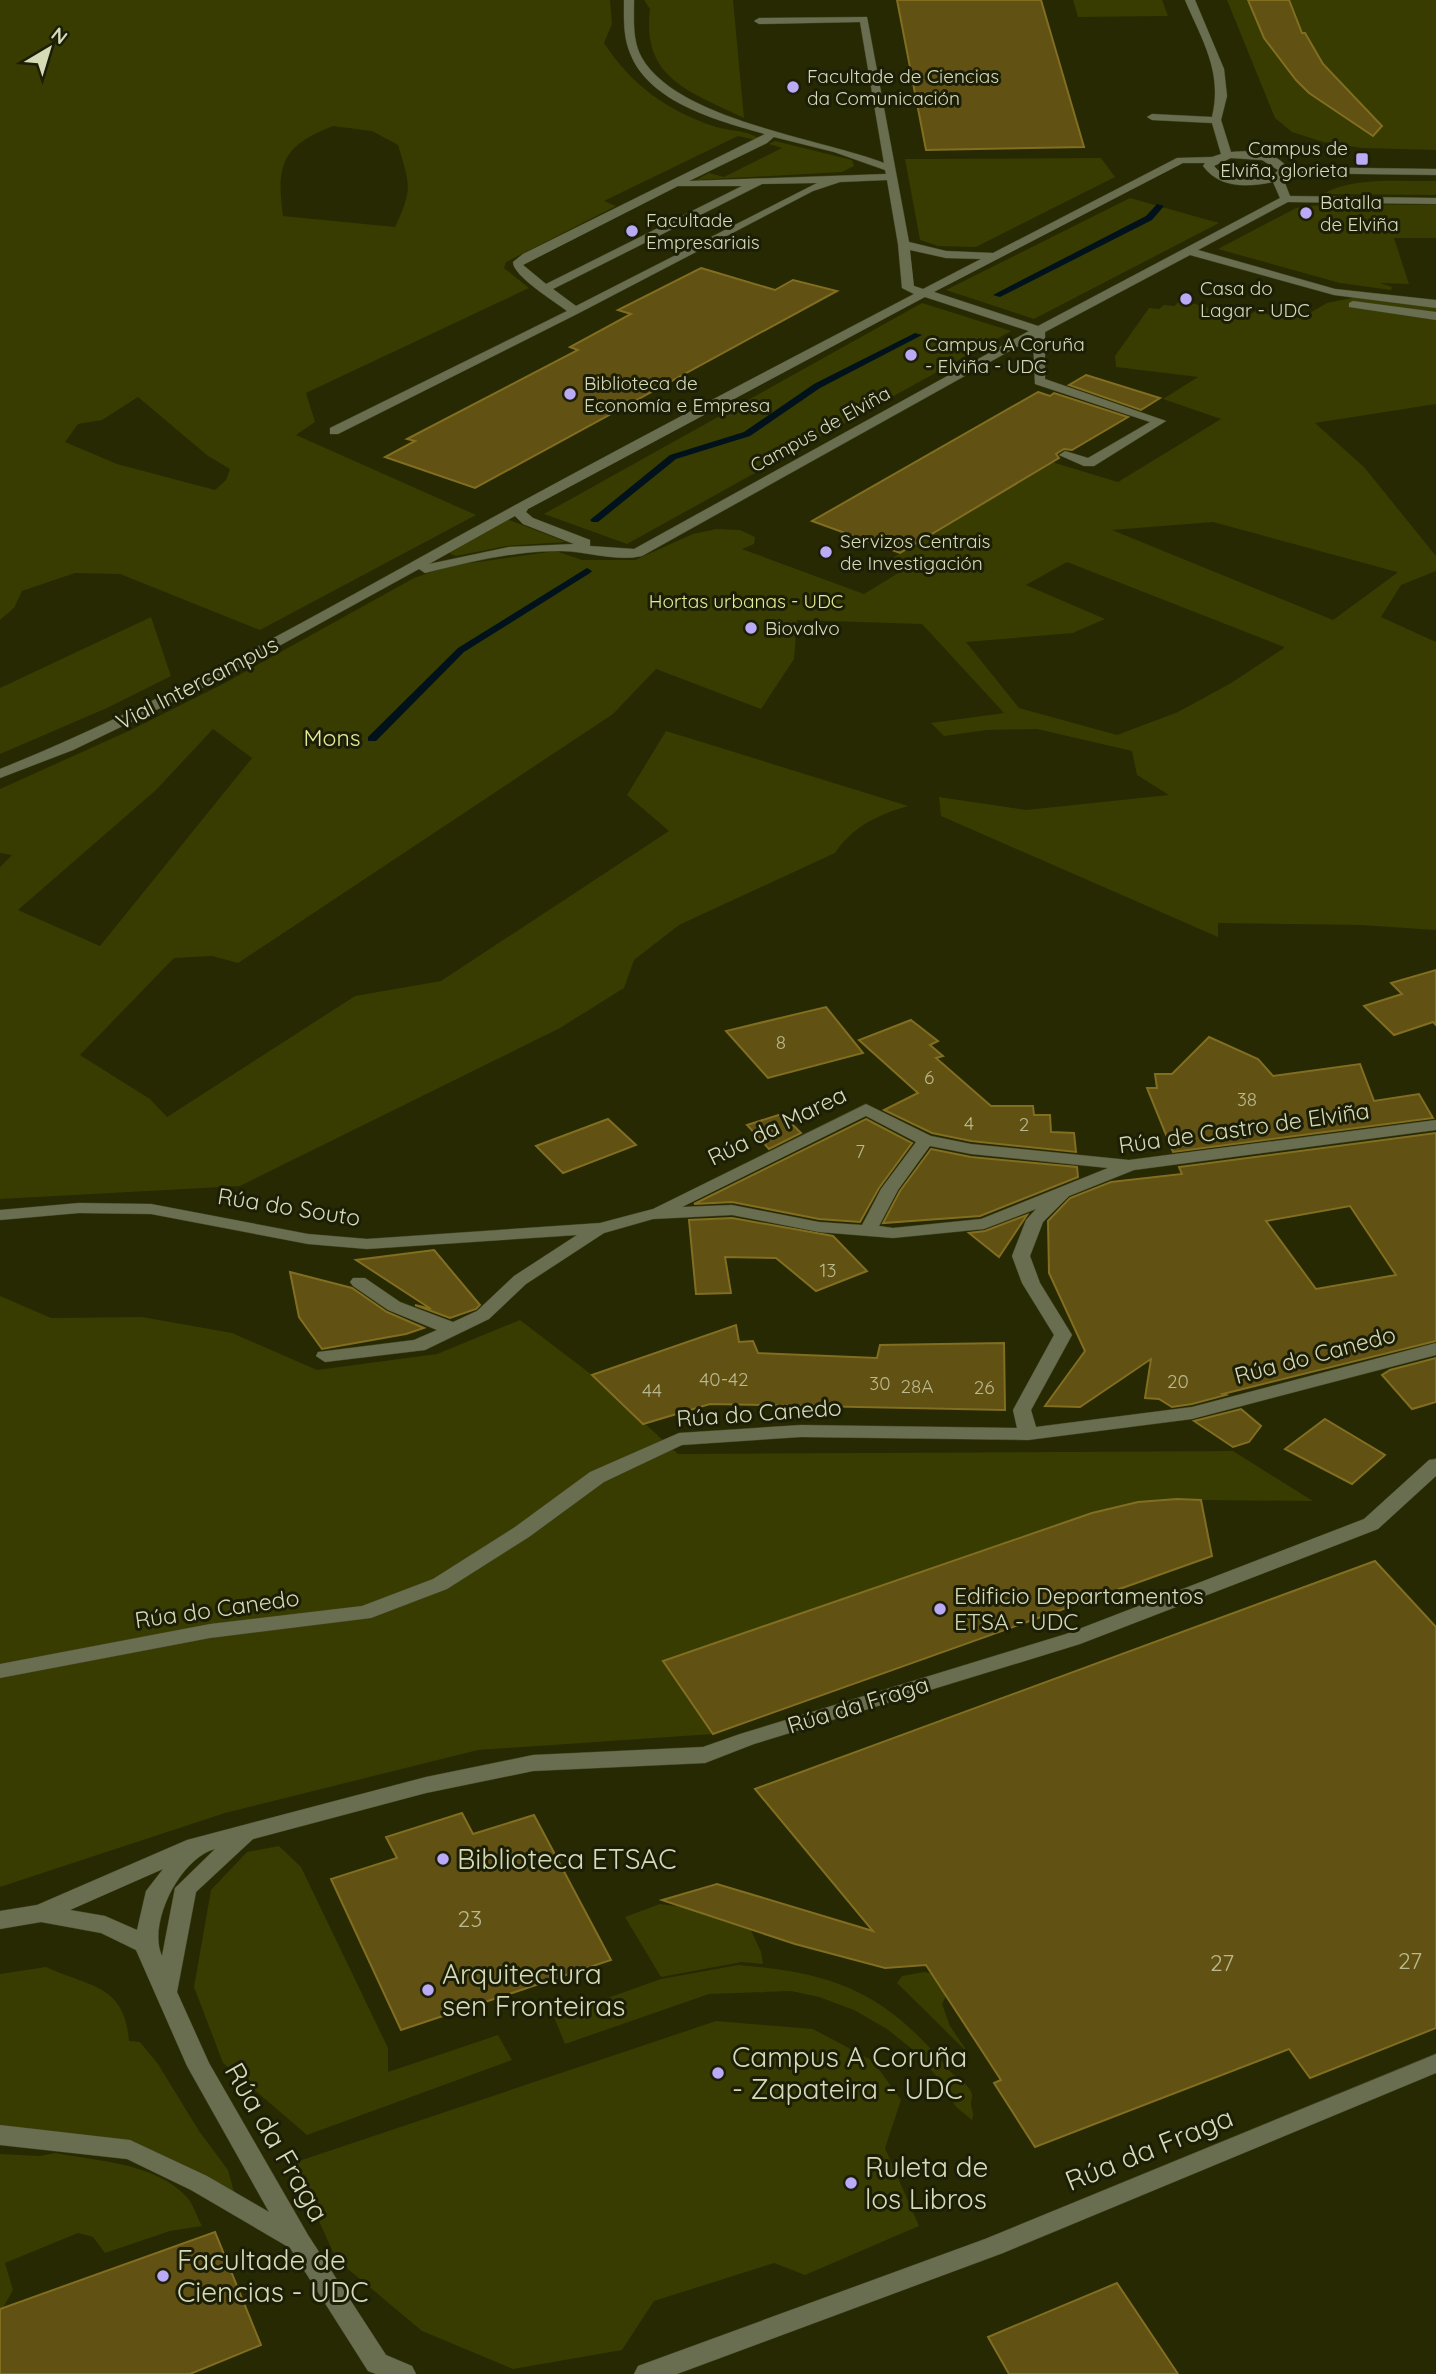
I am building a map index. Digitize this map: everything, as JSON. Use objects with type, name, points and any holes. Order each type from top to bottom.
[{"type":"street","points":[[629,0],[629,34],[638,60],[653,78],[673,94],[705,110],[772,133],[841,151],[890,173]]},
{"type":"street","points":[[1190,0],[1219,69],[1222,96],[1216,120],[1227,155]]},
{"type":"street","points":[[760,27],[865,25],[904,244],[908,288],[1039,330],[1039,382],[1160,421],[1089,463],[1065,455]]},
{"type":"street","points":[[1152,117],[1216,120]]},
{"type":"street","points":[[575,311],[525,274],[517,264],[763,141],[772,133]]},
{"type":"street","points":[[388,581],[920,292],[1181,160],[1212,160],[1227,155],[1268,157],[1280,163],[1286,199],[1436,201]]},
{"type":"street","points":[[1212,160],[1208,166],[1212,173],[1225,179],[1245,182],[1281,174],[1436,172]]},
{"type":"street","points":[[674,186],[890,173]]},
{"type":"street","points":[[334,431],[575,311],[809,189],[840,178]]},
{"type":"street","points":[[544,289],[760,181]]},
{"type":"street","name":"Campus de Elviña","points":[[388,581],[446,563],[501,551],[561,547],[619,554],[637,553],[1039,330],[1286,199]]},
{"type":"street","points":[[904,244],[926,253],[948,257],[996,254]]},
{"type":"street","points":[[1189,251],[1334,292],[1436,304]]},
{"type":"street","points":[[1334,292],[1338,300],[1353,305],[1436,316]]},
{"type":"street","points":[[522,507],[519,513],[528,521],[619,554]]},
{"type":"street","name":"Vial Intercampus","points":[[0,774],[65,750],[200,683],[388,581]]},
{"type":"street","name":"Rúa da Marea","points":[[652,1214],[866,1108],[926,1140],[971,1149],[1130,1165]]},
{"type":"street","name":"Rúa de Castro de Elviña","points":[[652,1214],[732,1210],[819,1227],[893,1233],[984,1224],[1067,1188],[1130,1165],[1436,1125]]},
{"type":"street","points":[[868,1231],[890,1189],[926,1140]]},
{"type":"street","points":[[1028,1434],[1022,1410],[1063,1335],[1031,1283],[1021,1256],[1035,1220],[1067,1188]]},
{"type":"street","name":"Rúa do Souto","points":[[0,1215],[79,1208],[151,1209],[308,1239],[367,1244],[601,1228],[652,1214]]},
{"type":"street","points":[[325,1356],[418,1346],[483,1315],[520,1280],[601,1228]]},
{"type":"street","points":[[359,1282],[394,1306],[453,1329]]},
{"type":"street","name":"Rúa do Canedo","points":[[0,1671],[210,1631],[364,1613],[440,1584],[522,1532],[597,1476],[679,1439],[801,1431],[1028,1434],[1192,1413],[1436,1349]]},
{"type":"street","name":"Rúa da Fraga","points":[[41,1913],[195,1846],[426,1785],[533,1763],[705,1755],[747,1739],[1073,1639],[1371,1524],[1436,1465]]},
{"type":"street","name":"Rúa da Fraga","points":[[166,1992],[186,1888],[244,1835]]},
{"type":"street","points":[[0,1920],[41,1913],[105,1925],[145,1944],[157,1891],[195,1846]]},
{"type":"street","name":"Rúa da Fraga","points":[[145,1944],[199,2066],[299,2242],[377,2363],[403,2374]]},
{"type":"street","name":"Rúa da Fraga","points":[[647,2374],[993,2246],[1436,2063]]},
{"type":"street","points":[[0,2135],[130,2150],[199,2183],[299,2242]]},
{"type":"green space","points":[[0,0],[610,0],[612,24],[604,43],[639,84],[667,105],[699,121],[758,138],[756,140],[738,136],[604,201],[616,206],[506,262],[504,268],[529,288],[306,393],[315,422],[296,435],[476,515],[260,630],[120,574],[75,573],[22,591],[14,608],[0,620]],"holes":[[[333,126],[372,131],[398,145],[408,187],[405,204],[395,227],[283,216],[281,183],[286,159],[303,141]],[[138,397],[208,456],[230,469],[226,480],[215,490],[117,464],[65,442],[78,424],[102,420]]]},
{"type":"green space","points":[[644,0],[733,0],[744,118],[689,91],[662,67],[653,52],[649,33],[650,9]]},
{"type":"green space","points":[[1073,0],[1162,0],[1168,16],[1078,17]]},
{"type":"green space","points":[[1227,0],[1436,0],[1436,150],[1362,148],[1323,142],[1292,132],[1275,118]]},
{"type":"green space","points":[[775,141],[852,160],[854,166],[842,172],[696,180],[709,173],[724,177],[782,148],[769,144]]},
{"type":"green space","points":[[1101,158],[1115,177],[976,247],[938,246],[920,240],[905,159]]},
{"type":"green space","points":[[1436,181],[1436,195],[1323,194],[1335,188],[1363,182]]},
{"type":"green space","points":[[1130,198],[1219,223],[1034,319],[946,290]]},
{"type":"green space","points":[[1328,204],[1436,205],[1436,238],[1394,238],[1409,284],[1380,283],[1392,287],[1391,290],[1340,283],[1218,249],[1296,208]]},
{"type":"green space","points":[[1357,297],[1436,307],[1436,404],[1315,423],[1364,467],[1436,556],[1436,571],[1401,585],[1381,617],[1436,642],[1436,930],[1361,925],[1218,923],[1218,937],[941,816],[939,797],[1026,810],[1169,795],[1137,775],[1132,751],[1037,729],[986,730],[944,736],[931,723],[1004,713],[922,624],[797,620],[794,659],[761,709],[656,669],[613,714],[238,963],[212,956],[174,958],[80,1055],[150,1099],[167,1117],[355,996],[441,981],[669,831],[627,795],[666,731],[908,806],[867,823],[850,836],[835,853],[679,925],[634,960],[624,988],[560,1028],[240,1186],[0,1199],[0,867],[12,855],[0,853],[0,789],[133,729],[223,684],[414,578],[449,566],[556,551],[582,560],[635,560],[693,534],[716,529],[740,530],[755,537],[754,544],[742,549],[864,594],[908,567],[889,560],[1052,462],[1118,482],[1221,419],[1163,399],[1198,377],[1116,367],[1115,356],[1149,308],[1174,306],[1181,300],[1245,318],[1257,310],[1278,318],[1295,310],[1308,314],[1327,303]],"holes":[[[1213,522],[1397,572],[1397,573],[1333,620],[1112,530]],[[1067,562],[1284,648],[1231,683],[1178,712],[1117,735],[1019,708],[966,642],[1073,633],[1105,619],[1026,585]],[[213,729],[252,758],[100,946],[18,910],[156,790]]]},
{"type":"green space","points":[[922,303],[1011,331],[627,544],[544,514]]},
{"type":"green space","points":[[507,519],[566,542],[506,546],[456,556],[449,553]]},
{"type":"green space","points":[[151,617],[171,676],[107,708],[0,754],[0,688]]},
{"type":"green space","points":[[0,1296],[51,1318],[142,1317],[232,1333],[317,1370],[437,1354],[520,1320],[592,1375],[678,1454],[1233,1451],[1313,1501],[1201,1500],[664,1662],[713,1734],[478,1750],[225,1813],[0,1887]]},
{"type":"green space","points":[[279,1846],[301,1867],[388,2048],[388,2072],[498,2035],[512,2060],[307,2135],[223,2063],[194,1987],[211,1890],[247,1852]]},
{"type":"green space","points":[[660,1904],[683,1907],[749,1926],[761,1952],[763,1964],[742,1962],[661,1977],[625,1917]]},
{"type":"green space","points":[[738,1965],[804,1974],[832,1981],[881,2005],[927,2044],[969,2088],[972,2094],[972,2120],[956,2107],[941,2082],[917,2053],[887,2029],[854,2010],[819,1997],[791,1991],[709,1994],[565,2044],[554,2017],[661,1979]]},
{"type":"green space","points":[[46,1967],[90,1984],[112,1998],[126,2022],[129,2041],[140,2042],[158,2064],[199,2131],[228,2170],[234,2192],[130,2150],[0,2126],[0,1974]]},
{"type":"green space","points":[[924,1972],[936,1974],[946,1996],[942,2004],[950,2026],[969,2054],[897,1983],[902,1976]]},
{"type":"green space","points":[[716,2021],[813,2029],[873,2061],[901,2100],[885,2148],[919,2226],[805,2275],[774,2263],[654,2301],[622,2350],[513,2369],[422,2331],[336,2259],[293,2163]]},
{"type":"green space","points":[[55,2153],[125,2165],[159,2177],[187,2197],[202,2226],[170,2231],[105,2253],[93,2237],[78,2233],[5,2263],[13,2290],[0,2313],[0,2154],[40,2156]]},
{"type":"building","points":[[897,0],[1041,0],[1084,147],[926,150]]},
{"type":"building","points":[[1248,0],[1289,0],[1302,33],[1305,33],[1323,64],[1382,126],[1373,136],[1309,93],[1296,80],[1264,38]]},
{"type":"building","points":[[701,268],[775,290],[793,280],[837,291],[475,488],[385,457],[415,441],[407,439],[578,350],[570,347],[631,314],[618,310]]},
{"type":"building","points":[[1086,375],[1160,398],[1141,410],[1069,385]]},
{"type":"building","points":[[1038,392],[1050,396],[1054,393],[1128,417],[1072,450],[1064,449],[1056,454],[1059,458],[900,553],[812,521]]},
{"type":"building","points":[[1436,970],[1436,1025],[1433,1022],[1394,1035],[1364,1006],[1402,994],[1391,983]]},
{"type":"building","points":[[826,1007],[863,1053],[768,1078],[726,1031]]},
{"type":"building","points":[[911,1020],[938,1041],[930,1045],[943,1056],[936,1058],[991,1106],[1033,1106],[1034,1115],[1050,1115],[1051,1132],[1074,1133],[1076,1152],[971,1141],[932,1133],[884,1110],[918,1093],[859,1040]]},
{"type":"building","points":[[1209,1037],[1258,1059],[1273,1076],[1360,1064],[1374,1101],[1419,1094],[1433,1118],[1173,1152],[1147,1088],[1157,1088],[1155,1074],[1172,1074]]},
{"type":"building","points":[[782,1114],[801,1133],[769,1149],[747,1125]]},
{"type":"building","points":[[608,1119],[636,1145],[563,1173],[536,1146]]},
{"type":"building","points":[[866,1119],[912,1143],[879,1188],[860,1222],[819,1219],[732,1202],[694,1204]]},
{"type":"building","points":[[1436,1133],[1436,1341],[1172,1407],[1159,1399],[1145,1398],[1151,1359],[1080,1407],[1045,1406],[1085,1351],[1049,1273],[1048,1221],[1070,1198],[1111,1182],[1182,1174],[1179,1167]],"holes":[[[1350,1206],[1396,1275],[1316,1289],[1266,1221]]]},
{"type":"building","points":[[931,1149],[971,1157],[1077,1167],[1078,1177],[980,1216],[883,1223],[900,1191]]},
{"type":"building","points":[[1027,1215],[999,1257],[969,1233],[985,1231]]},
{"type":"building","points":[[732,1218],[833,1236],[867,1271],[816,1291],[776,1258],[725,1257],[731,1293],[696,1294],[689,1220]]},
{"type":"building","points":[[434,1250],[480,1305],[476,1309],[450,1318],[415,1305],[431,1309],[356,1260]]},
{"type":"building","points":[[290,1272],[352,1288],[387,1312],[424,1328],[406,1334],[322,1349],[299,1317]]},
{"type":"building","points":[[736,1325],[739,1342],[753,1341],[758,1353],[877,1358],[880,1345],[1004,1343],[1005,1410],[710,1404],[643,1424],[592,1375]]},
{"type":"building","points":[[1436,1358],[1436,1402],[1412,1409],[1382,1375],[1390,1370]]},
{"type":"building","points":[[1241,1409],[1261,1426],[1249,1442],[1233,1447],[1194,1421]]},
{"type":"building","points":[[1325,1419],[1385,1455],[1352,1484],[1285,1449]]},
{"type":"building","name":"Edificio Departamentos ETSA - UDC","points":[[1201,1500],[1212,1556],[713,1734],[663,1661],[1092,1513],[1138,1502]]},
{"type":"building","points":[[1375,1561],[1436,1627],[1436,2028],[1310,2078],[1289,2049],[1035,2147],[994,2083],[1001,2080],[926,1965],[885,1968],[795,1944],[662,1900],[717,1884],[873,1931],[755,1789]]},
{"type":"building","points":[[462,1813],[473,1834],[534,1815],[611,1960],[401,2030],[331,1879],[397,1858],[386,1837]]},
{"type":"building","name":"Facultade de Ciencias - UDC","points":[[215,2232],[261,2345],[190,2374],[0,2374],[0,2309]]},
{"type":"building","points":[[1117,2283],[1178,2374],[1009,2374],[988,2337]]},
{"type":"waterway","points":[[997,295],[1149,218],[1160,206]]},
{"type":"waterway","points":[[595,520],[673,457],[747,434],[817,386],[918,335]]},
{"type":"waterway","points":[[372,739],[461,650],[587,571]]},
{"type":"place","name":"Facultade de Ciencias da Comunicación","points":[[793,87]]},
{"type":"place","name":"Campus de Elviña, glorieta","points":[[1362,159]]},
{"type":"place","name":"Batalla de Elviña","points":[[1306,213]]},
{"type":"place","name":"Facultade Empresariais","points":[[632,231]]},
{"type":"place","name":"Casa do Lagar - UDC","points":[[1186,299]]},
{"type":"place","name":"Campus A Coruña - Elviña - UDC","points":[[911,355]]},
{"type":"place","name":"Biblioteca de Economía e Empresa","points":[[570,394]]},
{"type":"place","name":"Servizos Centrais de Investigación","points":[[826,552]]},
{"type":"place","name":"Biovalvo","points":[[751,628]]},
{"type":"place","name":"Edificio Departamentos ETSA - UDC","points":[[940,1609]]},
{"type":"place","name":"Biblioteca ETSAC","points":[[443,1859]]},
{"type":"place","name":"Arquitectura sen Fronteiras","points":[[428,1990]]},
{"type":"place","name":"Campus A Coruña - Zapateira - UDC","points":[[718,2073]]},
{"type":"place","name":"Ruleta de los Libros","points":[[851,2183]]},
{"type":"place","name":"Facultade de Ciencias - UDC","points":[[163,2276]]},
{"type":"park label","name":"Hortas urbanas - UDC","points":[[746,601]]},
{"type":"park label","name":"Mons","points":[[332,738]]}]
